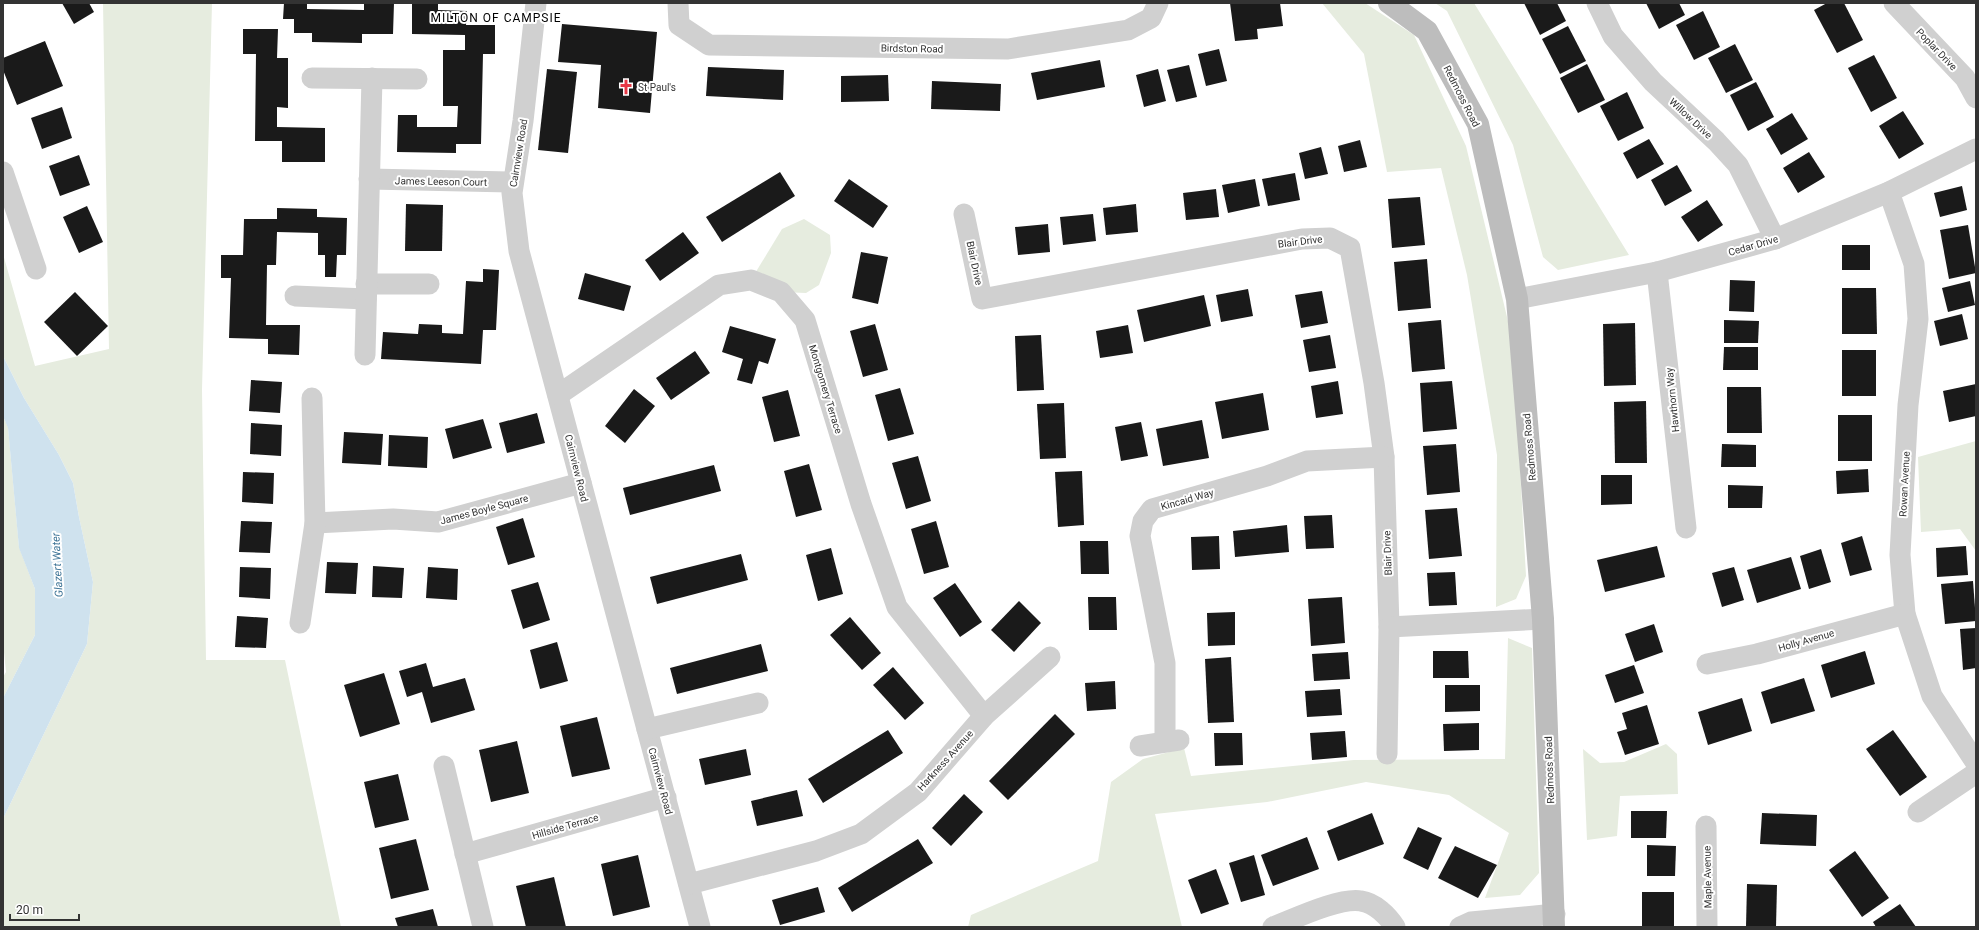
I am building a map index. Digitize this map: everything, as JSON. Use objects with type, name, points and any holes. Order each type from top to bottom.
[{"type":"street","name":"Cairnview Road","points":[[536,3],[523,120],[512,193],[519,251],[700,927]]},
{"type":"street","name":"Birdston Road","points":[[678,3],[679,25],[709,45],[1008,49],[1128,30],[1151,18],[1158,3]]},
{"type":"street","name":"Redmoss Road","points":[[1389,3],[1427,31],[1478,124],[1517,299],[1543,619],[1554,920]]},
{"type":"street","name":"Willow Drive","points":[[1597,3],[1613,36],[1653,82],[1716,141],[1738,165],[1775,239]]},
{"type":"street","name":"Poplar Drive","points":[[1894,3],[1965,78],[1976,98]]},
{"type":"street","points":[[312,78],[417,79]]},
{"type":"street","points":[[365,355],[372,78]]},
{"type":"street","name":"Cedar Drive","points":[[1517,299],[1657,272],[1775,239],[1889,192],[1976,149]]},
{"type":"street","points":[[3,172],[36,269]]},
{"type":"street","name":"James Leeson Court","points":[[369,179],[513,182]]},
{"type":"street","name":"Rowan Avenue","points":[[1889,192],[1914,264],[1918,319],[1908,405],[1900,555],[1905,614],[1932,696],[1976,763]]},
{"type":"street","name":"Blair Drive","points":[[964,214],[982,299],[1302,239],[1330,238],[1350,248],[1374,383],[1384,457],[1389,627],[1388,754]]},
{"type":"street","name":"Hawthorn Way","points":[[1657,272],[1686,528]]},
{"type":"street","name":"Montgomery Terrace","points":[[558,395],[718,285],[751,280],[781,292],[805,320],[861,504],[897,607],[984,716]]},
{"type":"street","points":[[295,296],[366,292],[430,284]]},
{"type":"street","points":[[300,623],[315,524],[312,398]]},
{"type":"street","name":"Kincaid Way","points":[[1140,746],[1172,741],[1165,663],[1140,536],[1143,521],[1152,509],[1267,476],[1307,461],[1384,457]]},
{"type":"street","name":"James Boyle Square","points":[[315,524],[393,519],[438,522],[581,483]]},
{"type":"street","name":"Holly Avenue","points":[[1706,664],[1757,654],[1905,614]]},
{"type":"street","points":[[1389,627],[1543,619]]},
{"type":"street","name":"Harkness Avenue","points":[[689,884],[816,851],[861,834],[918,792],[984,716],[1050,657]]},
{"type":"street","points":[[647,729],[758,703]]},
{"type":"street","points":[[444,766],[483,927]]},
{"type":"street","points":[[1918,812],[1976,773]]},
{"type":"street","name":"Hillside Terrace","points":[[465,854],[666,797]]},
{"type":"street","name":"Maple Avenue","points":[[1706,826],[1708,927]]},
{"type":"street","points":[[1273,927],[1341,902],[1362,901],[1380,909],[1395,927]]},
{"type":"street","points":[[1460,927],[1471,922],[1554,920]]},
{"type":"shaded area","points":[[103,3],[212,3],[202,390],[206,660],[285,660],[341,927],[3,927],[3,819],[87,644],[93,582],[73,483],[59,455],[24,398],[3,356],[3,254],[35,366],[109,349]]},
{"type":"shaded area","points":[[1322,3],[1365,3],[1414,35],[1466,146],[1513,342],[1526,576],[1516,599],[1496,607],[1497,455],[1467,275],[1441,168],[1387,172],[1364,54]]},
{"type":"shaded area","points":[[1435,3],[1474,3],[1629,255],[1558,270],[1543,257],[1513,145],[1447,11]]},
{"type":"shaded area","points":[[804,219],[830,235],[831,253],[819,285],[806,293],[781,292],[751,280],[782,229]]},
{"type":"shaded area","points":[[3,416],[8,427],[19,547],[35,589],[35,635],[3,698],[3,677],[6,672],[3,642]]},
{"type":"shaded area","points":[[1976,441],[1976,551],[1960,529],[1921,532],[1918,457]]},
{"type":"shaded area","points":[[1508,638],[1532,648],[1539,873],[1520,895],[1485,898],[1509,833],[1449,795],[1366,782],[1267,802],[1155,814],[1182,927],[968,927],[971,915],[1098,861],[1111,782],[1143,759],[1184,748],[1191,776],[1354,760],[1505,759]]},
{"type":"shaded area","points":[[1666,744],[1677,754],[1678,794],[1620,796],[1617,836],[1587,840],[1583,749],[1600,763],[1624,762]]},
{"type":"water","name":"Glazert Water","points":[[3,356],[24,398],[59,455],[73,483],[93,582],[87,644],[3,819],[3,698],[35,635],[35,589],[19,548],[8,428],[3,416]]},
{"type":"building","points":[[62,3],[89,3],[94,12],[74,24]]},
{"type":"building","points":[[284,3],[307,3],[307,9],[364,10],[364,3],[394,3],[393,34],[362,34],[362,43],[312,42],[312,33],[294,33],[294,19],[283,19]]},
{"type":"building","points":[[412,3],[438,3],[438,10],[467,11],[466,25],[495,25],[495,54],[483,54],[481,144],[456,144],[456,153],[397,152],[398,115],[417,115],[417,127],[457,127],[458,106],[443,106],[443,50],[465,50],[465,35],[412,34]]},
{"type":"building","points":[[1230,3],[1280,3],[1283,26],[1257,29],[1258,39],[1235,41]]},
{"type":"building","points":[[1524,3],[1557,3],[1566,21],[1540,35]]},
{"type":"building","points":[[1646,3],[1679,3],[1685,15],[1659,29]]},
{"type":"building","points":[[1827,3],[1844,3],[1863,40],[1837,53],[1814,10]]},
{"type":"building","points":[[1703,11],[1720,47],[1694,60],[1676,25]]},
{"type":"building","name":"St Paul's","points":[[562,24],[657,32],[650,113],[598,108],[601,65],[558,62]]},
{"type":"building","points":[[1568,26],[1586,61],[1560,74],[1542,39]]},
{"type":"building","points":[[243,29],[278,29],[277,58],[288,58],[288,108],[277,107],[277,127],[325,128],[325,162],[282,162],[282,141],[255,141],[256,54],[243,54]]},
{"type":"building","points":[[45,41],[63,86],[17,105],[3,70],[3,58]]},
{"type":"building","points":[[1735,44],[1753,80],[1726,93],[1708,58]]},
{"type":"building","points":[[1219,49],[1227,81],[1206,86],[1198,54]]},
{"type":"building","points":[[1874,55],[1897,98],[1871,112],[1848,68]]},
{"type":"building","points":[[1100,60],[1105,87],[1037,100],[1031,73]]},
{"type":"building","points":[[1587,64],[1605,100],[1578,113],[1560,78]]},
{"type":"building","points":[[1189,65],[1197,97],[1176,102],[1167,70]]},
{"type":"building","points":[[708,67],[784,70],[783,100],[706,96]]},
{"type":"building","points":[[547,69],[577,72],[568,153],[538,150]]},
{"type":"building","points":[[1158,69],[1166,101],[1144,107],[1136,75]]},
{"type":"building","points":[[888,75],[889,101],[841,102],[841,76]]},
{"type":"building","points":[[932,81],[1001,84],[1000,111],[931,109]]},
{"type":"building","points":[[1756,82],[1774,117],[1748,131],[1730,95]]},
{"type":"building","points":[[1627,92],[1644,128],[1618,141],[1600,106]]},
{"type":"building","points":[[62,107],[72,138],[42,149],[31,118]]},
{"type":"building","points":[[1903,111],[1924,144],[1899,159],[1879,126]]},
{"type":"building","points":[[1792,113],[1808,139],[1781,155],[1766,129]]},
{"type":"building","points":[[1649,139],[1664,164],[1637,179],[1623,153]]},
{"type":"building","points":[[1360,140],[1367,167],[1344,172],[1338,146]]},
{"type":"building","points":[[1321,147],[1328,174],[1305,179],[1299,153]]},
{"type":"building","points":[[1809,152],[1825,177],[1798,193],[1783,168]]},
{"type":"building","points":[[79,155],[90,185],[60,196],[49,166]]},
{"type":"building","points":[[1677,165],[1692,191],[1665,206],[1651,180]]},
{"type":"building","points":[[780,172],[795,196],[722,242],[706,217]]},
{"type":"building","points":[[1295,173],[1300,200],[1268,206],[1262,179]]},
{"type":"building","points":[[849,179],[888,206],[873,228],[834,201]]},
{"type":"building","points":[[1255,179],[1260,206],[1228,213],[1222,185]]},
{"type":"building","points":[[1962,186],[1967,210],[1940,217],[1934,193]]},
{"type":"building","points":[[1216,189],[1219,217],[1186,220],[1183,193]]},
{"type":"building","points":[[1420,197],[1425,245],[1392,248],[1388,199]]},
{"type":"building","points":[[1707,200],[1723,225],[1698,242],[1681,217]]},
{"type":"building","points":[[406,204],[443,205],[442,251],[405,251]]},
{"type":"building","points":[[1136,204],[1138,232],[1106,235],[1103,208]]},
{"type":"building","points":[[87,206],[103,242],[79,253],[63,217]]},
{"type":"building","points":[[277,208],[317,209],[317,217],[347,218],[346,255],[337,255],[336,277],[325,277],[325,255],[318,255],[318,233],[277,232],[276,265],[267,265],[266,325],[300,325],[299,355],[268,354],[268,339],[229,338],[231,278],[221,278],[221,255],[243,255],[244,219],[277,219]]},
{"type":"building","points":[[1093,214],[1096,241],[1063,245],[1060,217]]},
{"type":"building","points":[[1048,224],[1050,252],[1018,255],[1015,227]]},
{"type":"building","points":[[1968,225],[1976,273],[1949,279],[1940,230]]},
{"type":"building","points":[[683,232],[699,253],[660,281],[645,260]]},
{"type":"building","points":[[1842,245],[1870,245],[1870,270],[1842,270]]},
{"type":"building","points":[[861,252],[888,257],[878,304],[852,298]]},
{"type":"building","points":[[1427,259],[1431,308],[1398,311],[1394,262]]},
{"type":"building","points":[[483,269],[499,270],[496,330],[483,330],[481,364],[381,359],[383,332],[418,334],[419,324],[442,325],[442,333],[463,334],[466,281],[483,282]]},
{"type":"building","points":[[585,273],[631,286],[624,311],[578,299]]},
{"type":"building","points":[[1730,280],[1755,281],[1754,312],[1729,311]]},
{"type":"building","points":[[1970,281],[1975,305],[1948,312],[1942,288]]},
{"type":"building","points":[[1842,288],[1876,288],[1877,334],[1842,334]]},
{"type":"building","points":[[1248,289],[1253,316],[1221,322],[1216,295]]},
{"type":"building","points":[[1322,291],[1328,323],[1301,328],[1295,295]]},
{"type":"building","points":[[75,292],[108,326],[77,356],[44,322]]},
{"type":"building","points":[[1204,295],[1211,326],[1144,342],[1137,310]]},
{"type":"building","points":[[1962,314],[1968,339],[1940,346],[1934,321]]},
{"type":"building","points":[[1441,320],[1445,369],[1412,372],[1408,323]]},
{"type":"building","points":[[1724,320],[1759,321],[1758,343],[1724,343]]},
{"type":"building","points":[[1635,323],[1636,385],[1604,386],[1603,324]]},
{"type":"building","points":[[875,324],[888,370],[863,377],[850,331]]},
{"type":"building","points":[[1128,325],[1133,353],[1100,358],[1096,331]]},
{"type":"building","points":[[730,326],[776,339],[768,364],[759,361],[752,384],[737,380],[743,359],[722,352]]},
{"type":"building","points":[[1041,335],[1044,390],[1017,391],[1015,336]]},
{"type":"building","points":[[1330,335],[1336,368],[1309,372],[1303,340]]},
{"type":"building","points":[[1724,347],[1758,347],[1758,370],[1723,370]]},
{"type":"building","points":[[1842,350],[1876,350],[1876,396],[1842,396]]},
{"type":"building","points":[[695,351],[710,373],[671,400],[656,378]]},
{"type":"building","points":[[251,380],[282,382],[280,413],[249,411]]},
{"type":"building","points":[[1338,381],[1343,414],[1316,418],[1311,386]]},
{"type":"building","points":[[1452,381],[1457,429],[1423,432],[1420,383]]},
{"type":"building","points":[[1976,384],[1976,416],[1949,422],[1943,391]]},
{"type":"building","points":[[1727,387],[1761,387],[1762,433],[1727,433]]},
{"type":"building","points":[[900,388],[914,434],[888,441],[875,395]]},
{"type":"building","points":[[634,389],[655,406],[625,443],[605,426]]},
{"type":"building","points":[[788,390],[800,436],[774,442],[762,397]]},
{"type":"building","points":[[1263,393],[1269,430],[1222,439],[1215,402]]},
{"type":"building","points":[[1646,401],[1647,463],[1615,463],[1614,402]]},
{"type":"building","points":[[1064,403],[1066,458],[1040,459],[1037,404]]},
{"type":"building","points":[[537,413],[545,443],[507,453],[499,423]]},
{"type":"building","points":[[1838,415],[1872,415],[1872,461],[1838,461]]},
{"type":"building","points":[[483,419],[492,448],[453,459],[445,429]]},
{"type":"building","points":[[1202,420],[1209,458],[1163,466],[1156,429]]},
{"type":"building","points":[[1141,422],[1148,456],[1121,461],[1115,427]]},
{"type":"building","points":[[251,423],[282,425],[281,456],[250,454]]},
{"type":"building","points":[[344,432],[383,434],[381,465],[342,463]]},
{"type":"building","points":[[389,435],[428,437],[427,468],[388,466]]},
{"type":"building","points":[[1456,444],[1460,492],[1427,495],[1423,446]]},
{"type":"building","points":[[1722,444],[1756,445],[1756,467],[1721,467]]},
{"type":"building","points":[[918,456],[931,501],[906,509],[892,463]]},
{"type":"building","points":[[809,464],[822,510],[796,517],[784,471]]},
{"type":"building","points":[[714,465],[721,491],[630,515],[623,488]]},
{"type":"building","points":[[1868,469],[1869,492],[1837,494],[1836,471]]},
{"type":"building","points":[[1082,471],[1084,525],[1058,527],[1055,472]]},
{"type":"building","points":[[243,472],[274,473],[273,504],[242,502]]},
{"type":"building","points":[[1601,475],[1632,475],[1632,504],[1601,505]]},
{"type":"building","points":[[1728,485],[1763,486],[1762,508],[1728,508]]},
{"type":"building","points":[[1457,508],[1462,556],[1429,559],[1425,510]]},
{"type":"building","points":[[1332,515],[1334,548],[1306,549],[1304,516]]},
{"type":"building","points":[[523,518],[535,557],[508,565],[496,527]]},
{"type":"building","points":[[241,521],[272,522],[270,553],[239,552]]},
{"type":"building","points":[[936,521],[949,567],[924,574],[911,529]]},
{"type":"building","points":[[1287,525],[1289,552],[1235,557],[1233,531]]},
{"type":"building","points":[[1219,536],[1220,569],[1192,570],[1191,537]]},
{"type":"building","points":[[1862,536],[1872,570],[1850,576],[1841,543]]},
{"type":"building","points":[[1080,541],[1108,541],[1109,574],[1081,574]]},
{"type":"building","points":[[1657,546],[1665,577],[1605,592],[1597,560]]},
{"type":"building","points":[[1966,546],[1968,575],[1937,577],[1936,548]]},
{"type":"building","points":[[831,548],[843,594],[818,601],[806,555]]},
{"type":"building","points":[[1821,549],[1831,582],[1809,589],[1800,556]]},
{"type":"building","points":[[741,554],[748,580],[657,604],[650,577]]},
{"type":"building","points":[[1791,557],[1801,589],[1757,603],[1747,570]]},
{"type":"building","points":[[327,562],[358,563],[356,594],[325,593]]},
{"type":"building","points":[[373,566],[404,568],[402,598],[372,597]]},
{"type":"building","points":[[240,567],[271,568],[270,599],[239,597]]},
{"type":"building","points":[[428,567],[458,569],[457,600],[426,598]]},
{"type":"building","points":[[1734,567],[1744,600],[1722,607],[1712,573]]},
{"type":"building","points":[[1455,572],[1457,605],[1429,606],[1427,573]]},
{"type":"building","points":[[1973,581],[1976,621],[1945,624],[1941,584]]},
{"type":"building","points":[[538,582],[550,620],[523,629],[511,590]]},
{"type":"building","points":[[955,583],[982,622],[960,637],[933,598]]},
{"type":"building","points":[[1088,597],[1116,597],[1117,630],[1089,630]]},
{"type":"building","points":[[1342,597],[1345,643],[1311,646],[1308,599]]},
{"type":"building","points":[[1019,601],[1041,623],[1014,652],[991,630]]},
{"type":"building","points":[[1235,612],[1235,645],[1208,646],[1207,613]]},
{"type":"building","points":[[237,616],[268,618],[266,648],[235,647]]},
{"type":"building","points":[[850,617],[881,653],[862,670],[830,635]]},
{"type":"building","points":[[1654,624],[1663,652],[1635,662],[1625,634]]},
{"type":"building","points":[[1976,628],[1976,668],[1963,670],[1960,629]]},
{"type":"building","points":[[557,642],[568,681],[540,689],[530,650]]},
{"type":"building","points":[[761,644],[768,671],[677,694],[670,668]]},
{"type":"building","points":[[1433,651],[1468,651],[1469,678],[1433,678]]},
{"type":"building","points":[[1865,651],[1875,684],[1831,698],[1821,665]]},
{"type":"building","points":[[1348,652],[1350,679],[1314,681],[1312,654]]},
{"type":"building","points":[[1231,657],[1234,722],[1208,723],[1205,659]]},
{"type":"building","points":[[426,663],[433,687],[465,678],[475,710],[431,723],[422,692],[407,697],[399,671]]},
{"type":"building","points":[[1634,665],[1644,693],[1615,703],[1605,675]]},
{"type":"building","points":[[893,667],[924,703],[905,720],[873,685]]},
{"type":"building","points":[[384,673],[400,724],[360,737],[344,685]]},
{"type":"building","points":[[1804,678],[1815,711],[1771,724],[1761,692]]},
{"type":"building","points":[[1115,681],[1116,709],[1087,711],[1085,683]]},
{"type":"building","points":[[1445,685],[1480,685],[1480,711],[1445,712]]},
{"type":"building","points":[[1340,689],[1342,715],[1307,717],[1305,691]]},
{"type":"building","points":[[1742,698],[1752,731],[1708,745],[1698,712]]},
{"type":"building","points":[[1647,705],[1659,744],[1625,755],[1617,732],[1627,729],[1622,713]]},
{"type":"building","points":[[1055,714],[1075,734],[1008,800],[989,781]]},
{"type":"building","points":[[597,717],[610,769],[572,777],[560,726]]},
{"type":"building","points":[[1479,723],[1479,750],[1444,751],[1443,724]]},
{"type":"building","points":[[888,730],[903,753],[823,803],[808,779]]},
{"type":"building","points":[[1893,730],[1927,777],[1900,796],[1866,749]]},
{"type":"building","points":[[1345,731],[1347,757],[1312,760],[1310,733]]},
{"type":"building","points":[[1214,733],[1242,733],[1243,765],[1215,766]]},
{"type":"building","points":[[517,741],[529,793],[491,802],[479,750]]},
{"type":"building","points":[[746,749],[751,775],[705,785],[699,759]]},
{"type":"building","points":[[398,774],[409,820],[375,828],[364,782]]},
{"type":"building","points":[[797,790],[803,816],[757,826],[751,801]]},
{"type":"building","points":[[964,794],[983,812],[951,846],[932,828]]},
{"type":"building","points":[[1631,811],[1667,811],[1666,838],[1631,838]]},
{"type":"building","points":[[1372,813],[1384,844],[1338,861],[1327,831]]},
{"type":"building","points":[[1762,813],[1817,815],[1816,846],[1760,844]]},
{"type":"building","points":[[1418,827],[1442,838],[1428,870],[1403,858]]},
{"type":"building","points":[[1307,837],[1319,869],[1273,886],[1261,855]]},
{"type":"building","points":[[416,839],[429,890],[391,899],[379,848]]},
{"type":"building","points":[[918,839],[933,863],[852,912],[838,888]]},
{"type":"building","points":[[1647,845],[1676,846],[1675,876],[1647,876]]},
{"type":"building","points":[[1455,846],[1497,865],[1478,898],[1438,878]]},
{"type":"building","points":[[1855,851],[1889,898],[1862,917],[1829,870]]},
{"type":"building","points":[[638,855],[650,907],[613,916],[601,864]]},
{"type":"building","points":[[1254,855],[1265,895],[1241,902],[1229,863]]},
{"type":"building","points":[[1216,869],[1229,904],[1201,914],[1188,880]]},
{"type":"building","points":[[554,877],[566,927],[526,927],[516,886]]},
{"type":"building","points":[[1747,884],[1777,885],[1776,927],[1746,927]]},
{"type":"building","points":[[818,887],[825,912],[780,925],[772,900]]},
{"type":"building","points":[[1642,892],[1674,892],[1674,927],[1642,927]]},
{"type":"building","points":[[1900,904],[1916,927],[1876,927],[1873,922]]},
{"type":"building","points":[[433,909],[438,927],[398,927],[395,918]]},
{"type":"place","name":"St Paul's","points":[[626,87]]},
{"type":"district","name":"MILTON OF CAMPSIE","points":[[496,18]]}]
